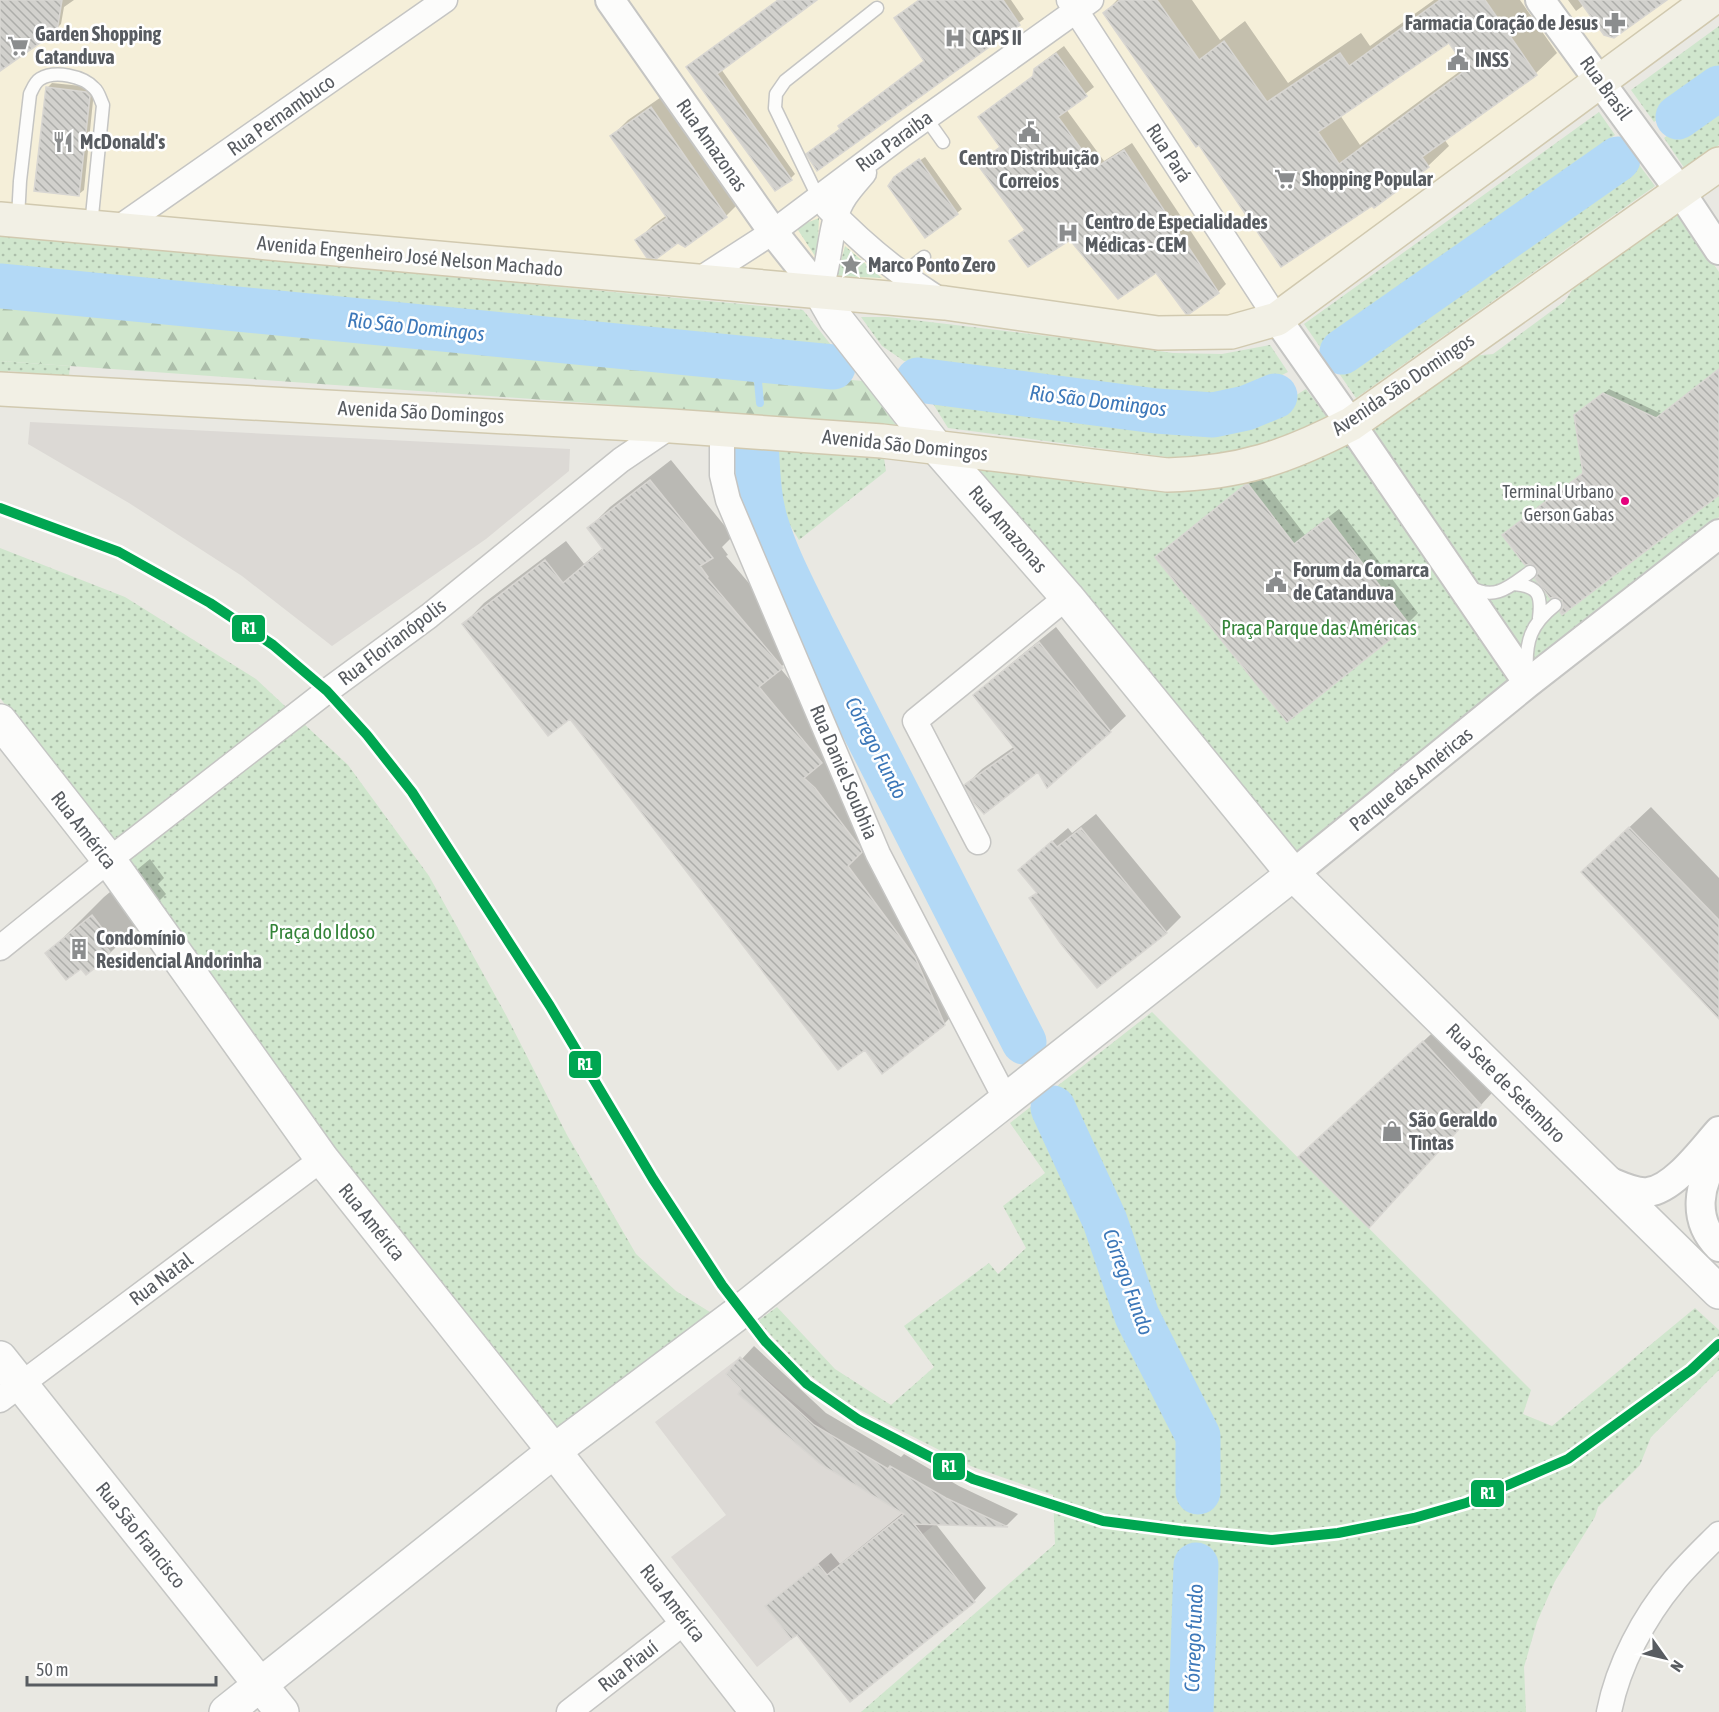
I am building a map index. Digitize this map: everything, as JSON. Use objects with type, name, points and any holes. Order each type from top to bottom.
[{"type":"main road","points":[[820,291],[945,303],[1158,333],[1202,334],[1282,326],[1606,88],[1710,0]]},
{"type":"main road","name":"Avenida São Domingos","points":[[0,389],[671,426],[882,441],[1167,475],[1204,474],[1240,468],[1314,443],[1346,417],[1466,349],[1571,275],[1675,184],[1719,164]]},
{"type":"main road","name":"Avenida Engenheiro José Nelson Machado","points":[[9,220],[820,291]]},
{"type":"main road","name":"Rua Amazonas","points":[[820,291],[836,319],[936,447],[1067,597],[1293,874]]},
{"type":"main road","name":"Rua América","points":[[0,721],[109,860],[322,1159],[687,1620],[757,1712]]},
{"type":"main road","points":[[226,1712],[554,1451],[741,1311],[1293,874]]},
{"type":"main road","name":"Rua Sete de Setembro","points":[[1293,874],[1719,1292]]},
{"type":"main road","name":"Rua São Francisco","points":[[0,1358],[10,1392],[282,1712]]},
{"type":"street","name":"Rua Pernambuco","points":[[104,228],[446,0]]},
{"type":"street","name":"Rua Amazonas","points":[[610,0],[773,232],[820,291]]},
{"type":"street","name":"Rua Brasil","points":[[1540,0],[1675,184]]},
{"type":"street","name":"Rua Paraiba","points":[[697,281],[773,232],[1079,4]]},
{"type":"street","name":"Rua Pará","points":[[1079,4],[1282,326],[1346,417]]},
{"type":"street","points":[[820,291],[829,260],[836,216],[849,190],[902,135]]},
{"type":"street","points":[[1675,184],[1719,249]]},
{"type":"street","points":[[818,197],[874,254],[945,303]]},
{"type":"street","points":[[1346,417],[1528,683]]},
{"type":"street","name":"Rua Florianópolis","points":[[0,948],[109,860],[327,691],[429,616],[621,460],[671,426]]},
{"type":"street","name":"Rua Daniel Soubhia","points":[[735,431],[722,475],[728,501],[879,854],[1006,1100]]},
{"type":"street","name":"Parque das Américas","points":[[1293,874],[1528,683],[1719,534]]},
{"type":"street","points":[[978,842],[915,721],[1067,597]]},
{"type":"street","points":[[1603,1179],[1636,1191],[1648,1192],[1662,1188],[1675,1179],[1719,1131]]},
{"type":"street","points":[[1713,1238],[1699,1204],[1702,1188],[1719,1155]]},
{"type":"street","name":"Rua Natal","points":[[10,1392],[322,1159]]},
{"type":"street","points":[[1610,1712],[1613,1691],[1641,1628],[1674,1581],[1719,1534]]},
{"type":"street","name":"Rua Piauí","points":[[569,1712],[687,1620]]},
{"type":"lane","points":[[818,197],[775,108],[776,94],[785,81],[877,8]]},
{"type":"lane","points":[[9,220],[20,181],[30,94],[34,85],[41,78],[53,75],[76,77],[94,87],[103,105],[104,228]]},
{"type":"lane","points":[[926,118],[943,142]]},
{"type":"lane","points":[[902,275],[924,257]]},
{"type":"lane","points":[[1458,580],[1480,593],[1497,593],[1530,572]]},
{"type":"lane","points":[[1514,584],[1528,585],[1537,591],[1541,603],[1539,618],[1526,648],[1528,683]]},
{"type":"lane","points":[[1539,618],[1555,604]]},
{"type":"shaded area","points":[[0,0],[1719,0],[1270,316],[1217,325],[0,209]]},
{"type":"shaded area","points":[[30,422],[570,449],[569,471],[486,539],[332,646],[242,576],[129,503],[28,444]]},
{"type":"shaded area","points":[[740,1357],[835,1437],[888,1469],[1008,1527],[934,1525],[757,1667],[671,1557],[726,1515],[655,1422]]},
{"type":"green space","points":[[1719,26],[1719,75],[1654,122],[1631,90]]},
{"type":"green space","points":[[1719,99],[1719,145],[1685,169],[1664,138]]},
{"type":"green space","points":[[1599,112],[1615,135],[1320,347],[1304,324]]},
{"type":"green space","points":[[1634,158],[1655,186],[1356,398],[1336,369]]},
{"type":"green space","name":"Praça Parque das Américas","points":[[1678,212],[1719,272],[1719,517],[1507,681],[1296,853],[972,466],[1170,491],[1226,486],[1472,356],[1493,354],[1565,301],[1574,287]]},
{"type":"green space","points":[[819,218],[817,259],[796,227]]},
{"type":"green space","points":[[0,234],[803,310],[840,356],[0,279]]},
{"type":"green space","points":[[845,246],[882,278],[837,276]]},
{"type":"green space","points":[[0,303],[863,381],[896,425],[0,361]]},
{"type":"green space","points":[[861,317],[888,317],[1173,353],[1222,354],[1270,345],[1288,372],[1258,387],[1220,397],[1168,396],[904,361],[882,346]]},
{"type":"green space","points":[[0,361],[70,366],[69,376],[8,371],[6,382],[0,381]]},
{"type":"green space","points":[[1306,389],[1327,417],[1268,443],[1209,457],[1166,457],[948,428],[927,394],[1212,429],[1258,419]]},
{"type":"green space","points":[[777,438],[882,445],[886,471],[799,540],[785,517],[777,485],[772,456]]},
{"type":"green space","name":"Praça do Idoso","points":[[0,548],[125,597],[256,679],[348,765],[429,876],[506,1015],[567,1135],[636,1254],[676,1291],[718,1317],[556,1430],[332,1154],[113,844],[0,698]]},
{"type":"green space","points":[[1152,1012],[1531,1390],[1523,1414],[1552,1426],[1695,1308],[1719,1330],[1719,1370],[1651,1437],[1640,1465],[1598,1507],[1595,1517],[1555,1581],[1537,1622],[1524,1667],[1526,1712],[861,1712],[1055,1544],[1053,1495],[973,1467],[846,1403],[802,1369],[758,1321],[777,1307],[835,1369],[891,1405],[934,1367],[904,1326],[989,1263],[998,1274],[1026,1248],[1003,1206],[1045,1173],[1010,1123]]},
{"type":"building","name":"Garden Shopping Catanduva","points":[[0,0],[62,0],[57,31],[0,71]]},
{"type":"building","points":[[778,0],[817,0],[717,74],[792,180],[775,191],[686,67]]},
{"type":"building","name":"CAPS II","points":[[919,0],[1003,0],[1020,25],[817,171],[806,154],[840,129],[838,126],[924,61],[894,18]]},
{"type":"building","points":[[1120,0],[1157,0],[1199,60],[1224,41],[1267,102],[1340,53],[1349,66],[1440,0],[1485,0],[1537,75],[1422,157],[1429,167],[1374,208],[1372,206],[1281,267],[1199,145],[1196,147],[1103,13]],"holes":[[[1449,43],[1467,69],[1339,164],[1318,132]]]},
{"type":"building","name":"Farmacia Coração de Jesus","points":[[1579,0],[1667,0],[1614,38],[1604,35]]},
{"type":"building","points":[[1056,53],[1087,96],[1058,117],[1095,168],[1124,150],[1219,293],[1189,314],[1186,314],[1156,273],[1118,299],[1070,240],[1028,267],[1009,241],[1025,230],[977,164],[1000,147],[978,117],[1033,76],[1034,69]]},
{"type":"building","name":"McDonald's","points":[[46,87],[86,92],[90,96],[79,196],[34,191]]},
{"type":"building","points":[[651,107],[727,217],[685,247],[678,243],[656,259],[647,258],[635,240],[667,218],[610,136]]},
{"type":"building","points":[[919,159],[958,214],[925,238],[888,186],[894,177]]},
{"type":"building","name":"Terminal Urbano Gerson Gabas","points":[[1719,369],[1719,495],[1562,615],[1560,612],[1563,607],[1562,600],[1557,597],[1550,598],[1535,579],[1538,572],[1536,567],[1530,564],[1525,565],[1502,535],[1583,473],[1574,415],[1603,393],[1656,418]]},
{"type":"building","points":[[650,480],[713,558],[700,566],[707,578],[783,668],[759,687],[822,763],[804,778],[815,788],[859,846],[862,852],[848,866],[915,957],[945,1025],[882,1074],[865,1050],[838,1070],[570,719],[548,736],[462,624],[545,560],[563,583],[603,549],[587,528]]},
{"type":"building","name":"Forum da Comarca de Catanduva","points":[[1248,484],[1294,544],[1328,518],[1409,624],[1287,722],[1155,557]]},
{"type":"building","points":[[1039,642],[1111,732],[1047,788],[1038,772],[984,814],[974,803],[964,785],[1015,749],[973,695]]},
{"type":"building","points":[[1629,827],[1719,920],[1719,1019],[1581,872]]},
{"type":"building","points":[[1081,828],[1167,933],[1097,988],[1061,944],[1029,898],[1037,893],[1018,870],[1052,841],[1057,847]]},
{"type":"building","name":"Condomínio Residencial Andorinha","points":[[92,915],[108,936],[102,941],[110,952],[103,957],[105,960],[86,975],[81,969],[66,980],[45,953]]},
{"type":"building","name":"São Geraldo Tintas","points":[[1423,1041],[1481,1105],[1369,1228],[1298,1157]]},
{"type":"building","points":[[740,1357],[814,1425],[888,1469],[890,1466],[946,1498],[1008,1527],[914,1524],[975,1602],[850,1702],[797,1635],[791,1639],[765,1606],[818,1564],[827,1575],[904,1514],[820,1464],[738,1394],[741,1389],[726,1374]]},
{"type":"waterway","name":"Rio São Domingos","points":[[1678,117],[1719,88]]},
{"type":"waterway","name":"Rio São Domingos","points":[[1342,352],[1618,159]]},
{"type":"waterway","name":"Rio São Domingos","points":[[0,286],[833,367]]},
{"type":"waterway","points":[[756,360],[760,403]]},
{"type":"waterway","name":"Rio São Domingos","points":[[918,380],[1156,411],[1213,415],[1246,408],[1275,396]]},
{"type":"waterway","name":"Córrego Fundo","points":[[756,445],[763,514],[781,562],[1024,1042]]},
{"type":"waterway","name":"Córrego Fundo","points":[[1053,1108],[1105,1221],[1137,1316],[1198,1436],[1198,1492]]},
{"type":"waterway","name":"Córrego fundo","points":[[1191,1712],[1196,1565]]},
{"type":"transit line","name":"R1","points":[[0,508],[119,552],[210,603],[273,645],[327,691],[367,735],[412,792],[550,1006],[653,1179],[722,1285],[765,1341],[807,1384],[859,1420],[973,1479],[1103,1521],[1272,1540],[1338,1533],[1414,1518],[1466,1503],[1568,1459],[1691,1370],[1719,1344]]},
{"type":"place","name":"Farmacia Coração de Jesus","points":[[1615,23]]},
{"type":"place","name":"CAPS II","points":[[955,38]]},
{"type":"place","name":"Garden Shopping Catanduva","points":[[18,46]]},
{"type":"place","name":"INSS","points":[[1458,60]]},
{"type":"place","name":"Centro Distribuição Correios","points":[[1029,132]]},
{"type":"place","name":"McDonald's","points":[[63,142]]},
{"type":"place","name":"Shopping Popular","points":[[1285,179]]},
{"type":"place","name":"Centro de Especialidades Médicas - CEM","points":[[1068,233]]},
{"type":"place","name":"Marco Ponto Zero","points":[[851,265]]},
{"type":"place","name":"Terminal Urbano Gerson Gabas","points":[[1625,501]]},
{"type":"place","name":"Forum da Comarca de Catanduva","points":[[1276,582]]},
{"type":"place","name":"Condomínio Residencial Andorinha","points":[[79,949]]},
{"type":"place","name":"São Geraldo Tintas","points":[[1392,1131]]}]
